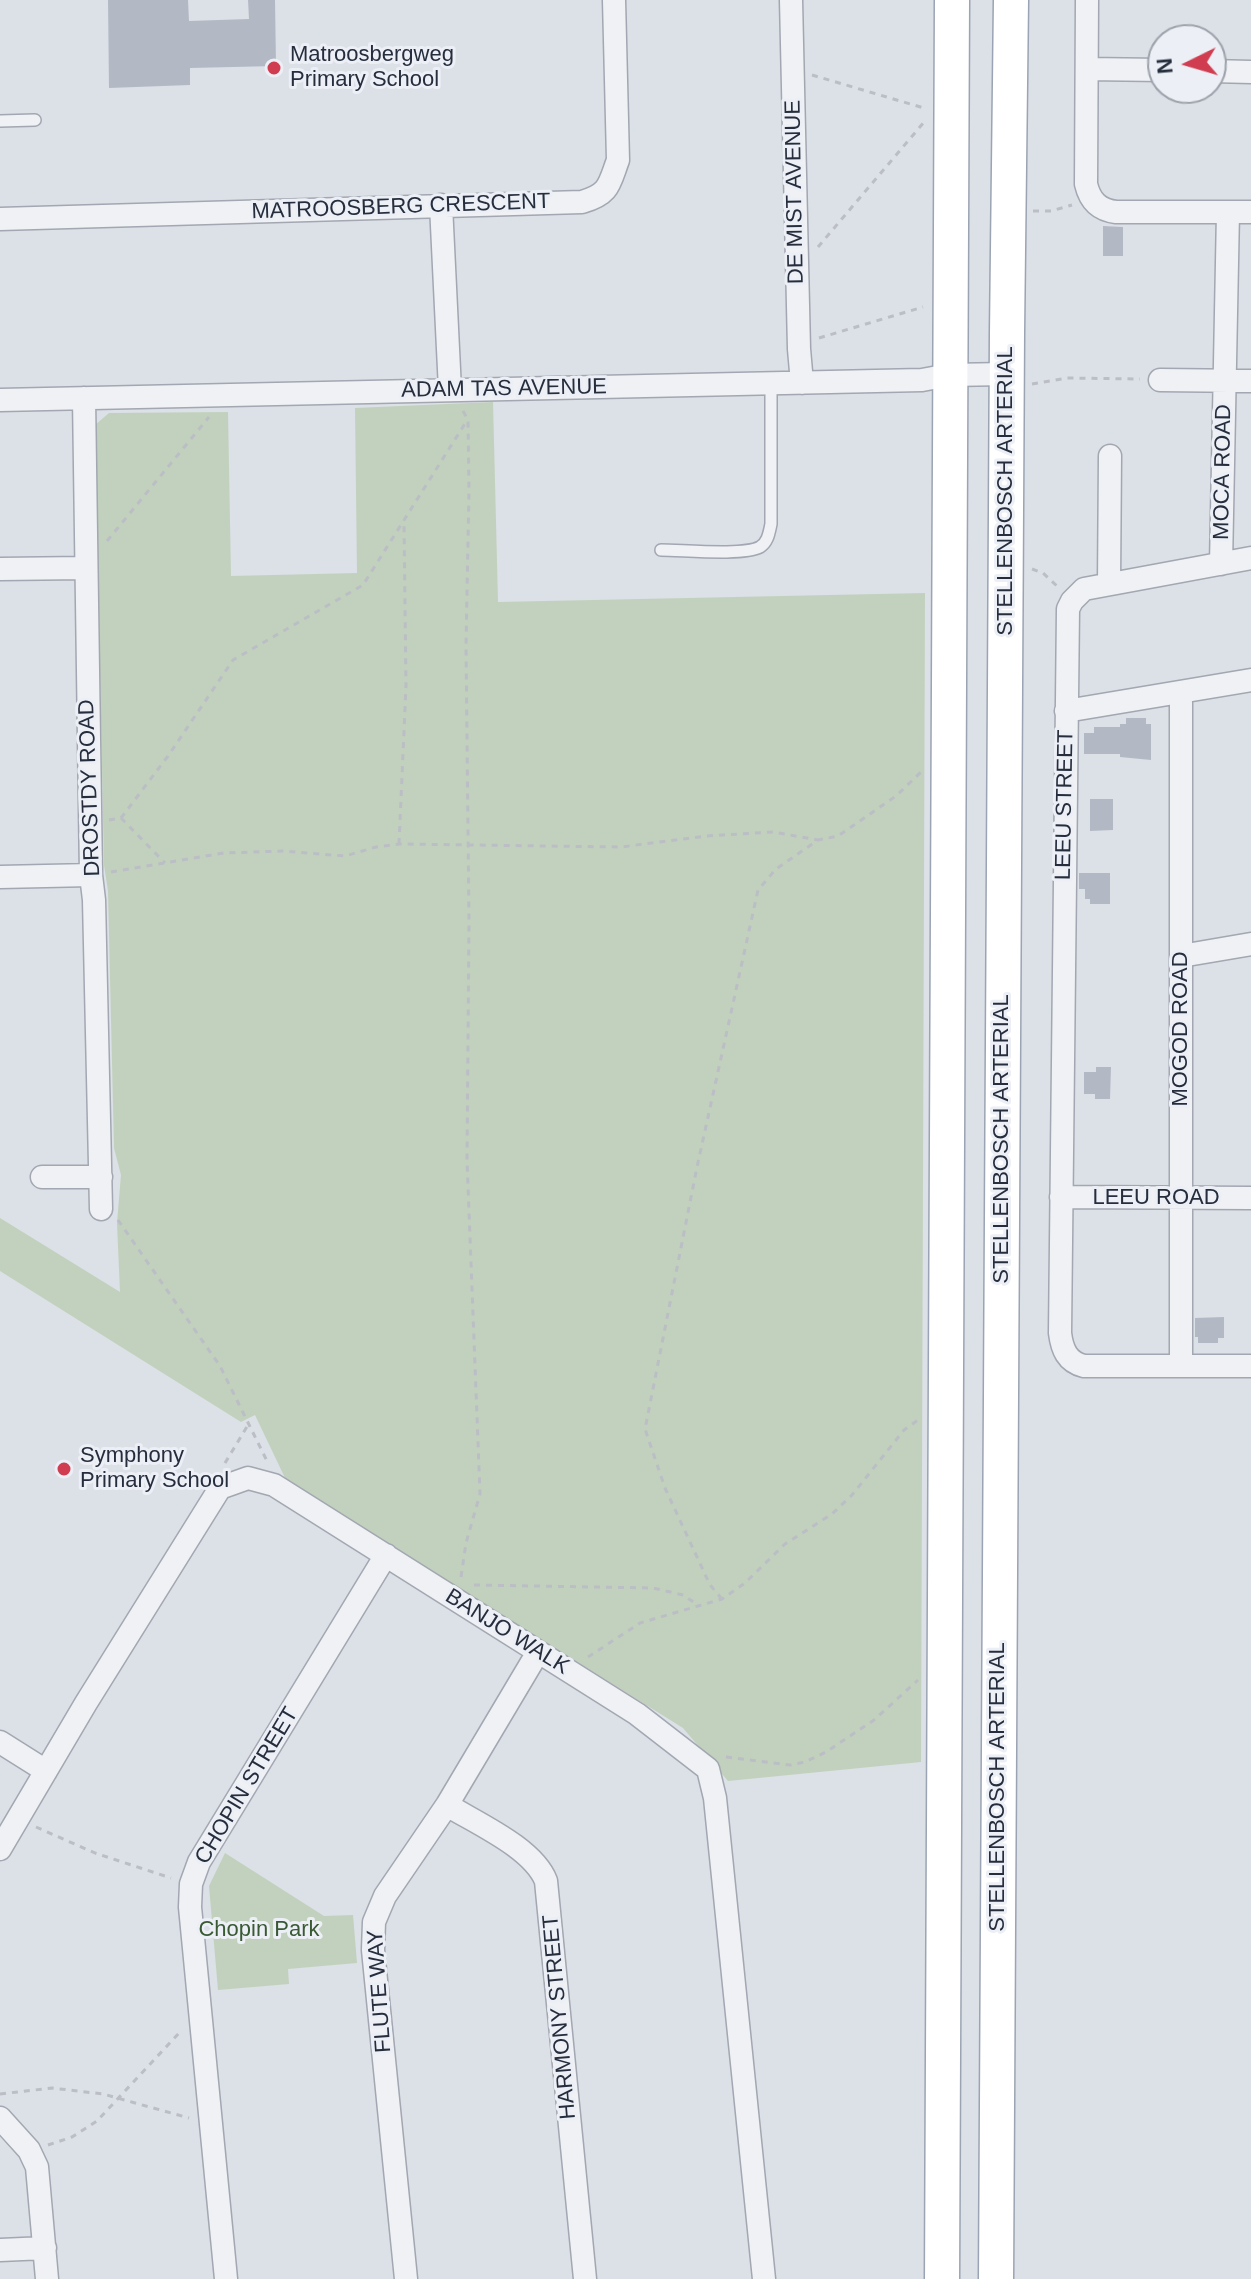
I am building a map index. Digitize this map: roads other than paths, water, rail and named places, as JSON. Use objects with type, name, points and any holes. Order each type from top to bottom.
[{"type":"main road","points":[[942,2279],[952,0]]},
{"type":"main road","name":"STELLENBOSCH ARTERIAL","points":[[996,2279],[1018,379],[1011,0]]},
{"type":"street","name":"MATROOSBERG CRESCENT","points":[[0,219],[582,202],[605,192],[618,160],[614,0]]},
{"type":"street","name":"DE MIST AVENUE","points":[[791,0],[802,383]]},
{"type":"street","points":[[1087,0],[1086,184],[1095,203],[1108,211],[1240,212]]},
{"type":"street","points":[[1087,69],[1147,70]]},
{"type":"street","points":[[1227,71],[1251,72]]},
{"type":"street","points":[[441,205],[450,390]]},
{"type":"street","name":"MOCA ROAD","points":[[1221,564],[1225,381],[1240,212]]},
{"type":"street","name":"ADAM TAS AVENUE","points":[[0,400],[922,380],[949,375],[1018,379]]},
{"type":"street","points":[[1160,380],[1251,381]]},
{"type":"street","name":"DROSTDY ROAD","points":[[84,398],[84,568],[91,875],[101,1177],[110,1215]]},
{"type":"street","points":[[1110,456],[1109,583],[1251,558]]},
{"type":"street","points":[[0,569],[84,568]]},
{"type":"street","name":"LEEU STREET","points":[[1109,583],[1084,589],[1072,601],[1066,619],[1062,1348],[1069,1359],[1084,1366],[1251,1366]]},
{"type":"street","points":[[1066,711],[1251,680]]},
{"type":"street","name":"MOGOD ROAD","points":[[1181,692],[1181,1366]]},
{"type":"street","points":[[0,877],[91,875]]},
{"type":"street","points":[[1181,956],[1251,944]]},
{"type":"street","points":[[42,1177],[101,1177]]},
{"type":"street","name":"LEEU ROAD","points":[[1061,1197],[1251,1198]]},
{"type":"street","name":"BANJO WALK","points":[[0,1849],[220,1488],[248,1478],[274,1485],[386,1555],[455,1591],[538,1652],[637,1714],[708,1769],[715,1798],[764,2279]]},
{"type":"street","name":"CHOPIN STREET","points":[[226,2279],[190,1907],[191,1884],[199,1862],[386,1555]]},
{"type":"street","name":"FLUTE WAY","points":[[406,2279],[373,1950],[374,1922],[385,1896],[447,1805],[538,1652]]},
{"type":"street","points":[[0,1742],[46,1771]]},
{"type":"street","name":"HARMONY STREET","points":[[447,1805],[527,1855],[541,1869],[546,1881],[585,2279]]},
{"type":"street","points":[[0,2118],[29,2150],[37,2167],[47,2279]]},
{"type":"street","points":[[0,2250],[45,2248]]},
{"type":"lane","points":[[0,121],[35,120]]},
{"type":"lane","points":[[661,550],[748,551],[763,546],[771,524],[771,383]]},
{"type":"place","name":"Matroosbergweg Primary School","points":[[274,68]]},
{"type":"place","name":"Symphony Primary School","points":[[64,1469]]},
{"type":"park label","name":"Chopin Park","points":[[259,1930]]}]
